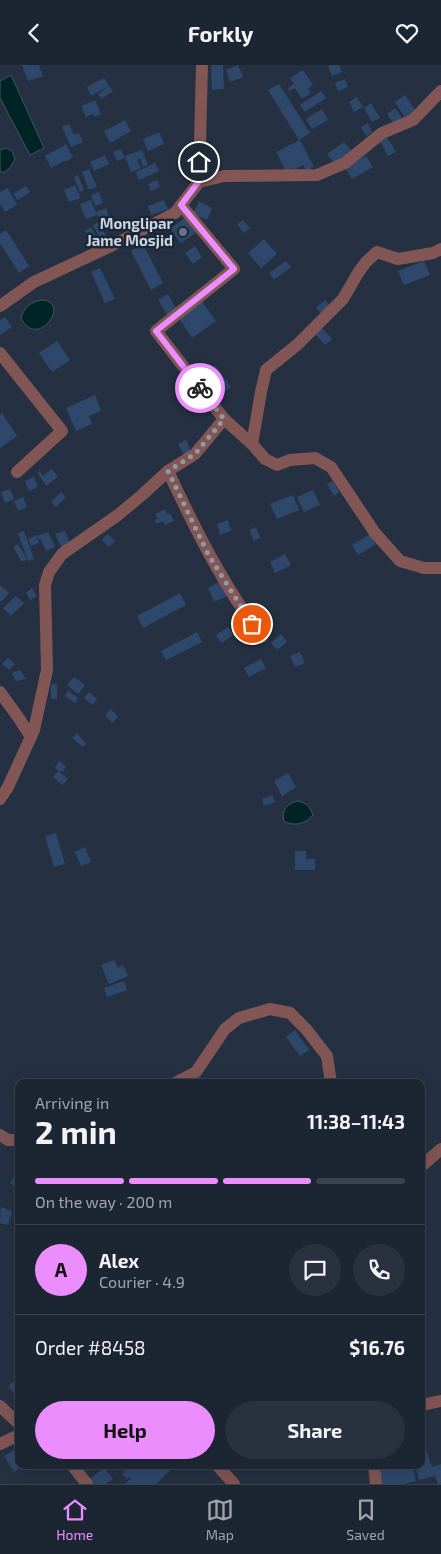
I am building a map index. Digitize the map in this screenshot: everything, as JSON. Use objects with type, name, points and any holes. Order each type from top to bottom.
[{"type":"street","points":[[0,306],[34,282],[175,213],[199,181],[202,65]]},
{"type":"street","points":[[199,181],[224,176],[317,175],[346,163],[382,133],[413,120],[441,91]]},
{"type":"street","points":[[181,205],[234,269],[156,331],[224,419],[252,443],[265,459],[277,465],[290,460],[315,458],[331,467],[375,533],[400,561],[424,568],[441,568]]},
{"type":"street","points":[[252,443],[266,370],[298,345],[343,299],[366,262],[377,252],[398,259],[433,253],[441,249]]},
{"type":"street","points":[[0,353],[62,431],[17,472]]},
{"type":"street","points":[[0,799],[8,787],[34,730],[47,670],[45,585],[49,572],[62,554],[118,515],[168,471],[195,454],[224,419]]},
{"type":"street","points":[[168,471],[208,554],[243,611],[262,637]]},
{"type":"street","points":[[0,692],[31,737]]},
{"type":"street","points":[[183,1079],[196,1072],[225,1029],[239,1018],[270,1009],[290,1013],[306,1029],[327,1056],[330,1079]]},
{"type":"street","points":[[0,1136],[8,1141],[15,1140]]},
{"type":"street","points":[[425,1163],[441,1149]]},
{"type":"street","points":[[425,1404],[441,1401]]},
{"type":"street","points":[[0,1406],[15,1420]]},
{"type":"street","points":[[0,1444],[15,1437]]},
{"type":"street","points":[[75,1469],[87,1484]]},
{"type":"street","points":[[221,1469],[234,1484]]},
{"type":"street","points":[[374,1469],[376,1484]]},
{"type":"shaded area","points":[[11,75],[44,148],[30,155],[0,98],[0,81]]},
{"type":"shaded area","points":[[6,148],[12,151],[15,159],[10,168],[3,173],[0,171],[0,150]]},
{"type":"shaded area","points":[[42,300],[50,303],[54,308],[53,315],[43,327],[35,329],[28,327],[21,318],[24,311],[34,302]]},
{"type":"shaded area","points":[[298,801],[308,806],[313,815],[307,821],[299,824],[291,824],[284,821],[284,810],[291,803]]},
{"type":"building","points":[[22,65],[39,65],[43,76],[28,81]]},
{"type":"building","points":[[211,65],[223,65],[224,89],[212,90]]},
{"type":"building","points":[[238,65],[243,77],[230,82],[226,70]]},
{"type":"building","points":[[339,65],[342,72],[332,76],[328,66]]},
{"type":"building","points":[[303,70],[313,85],[308,88],[311,93],[302,99],[295,88],[289,91],[288,88],[294,84],[290,78]]},
{"type":"building","points":[[104,78],[109,86],[91,96],[87,87]]},
{"type":"building","points":[[345,79],[348,87],[338,91],[335,83]]},
{"type":"building","points":[[279,84],[310,133],[299,140],[268,90]]},
{"type":"building","points":[[109,86],[113,91],[101,99],[98,94]]},
{"type":"building","points":[[321,91],[326,98],[305,112],[300,105]]},
{"type":"building","points":[[405,95],[416,111],[405,118],[395,102]]},
{"type":"building","points":[[357,97],[363,107],[354,112],[349,102]]},
{"type":"building","points":[[95,100],[101,114],[95,117],[93,114],[86,117],[81,106]]},
{"type":"building","points":[[371,103],[380,118],[372,122],[364,108]]},
{"type":"building","points":[[395,108],[402,118],[394,124],[387,114]]},
{"type":"building","points":[[322,109],[328,120],[312,129],[306,119]]},
{"type":"building","points":[[125,120],[131,131],[110,143],[104,131]]},
{"type":"building","points":[[368,123],[372,132],[366,136],[361,127]]},
{"type":"building","points":[[69,124],[74,135],[79,133],[83,142],[71,147],[62,127]]},
{"type":"building","points":[[159,132],[164,144],[148,151],[143,139]]},
{"type":"building","points":[[387,137],[396,152],[388,156],[380,141]]},
{"type":"building","points":[[300,140],[314,167],[307,171],[303,165],[294,170],[293,168],[286,171],[276,152]]},
{"type":"building","points":[[344,142],[352,151],[335,164],[327,154]]},
{"type":"building","points":[[66,144],[73,157],[51,168],[45,156]]},
{"type":"building","points":[[121,149],[125,158],[117,161],[113,152]]},
{"type":"building","points":[[142,150],[148,165],[143,167],[140,158],[137,160],[141,168],[131,172],[125,156]]},
{"type":"building","points":[[105,155],[109,164],[94,171],[90,162]]},
{"type":"building","points":[[366,156],[373,167],[352,179],[345,167]]},
{"type":"building","points":[[205,157],[214,158],[212,171],[204,170]]},
{"type":"building","points":[[155,163],[159,171],[139,180],[136,172]]},
{"type":"building","points":[[89,169],[97,187],[89,190],[82,172]]},
{"type":"building","points":[[78,175],[84,190],[80,192],[74,177]]},
{"type":"building","points":[[157,180],[160,187],[151,191],[148,184]]},
{"type":"building","points":[[75,185],[81,198],[69,202],[64,190]]},
{"type":"building","points":[[26,186],[30,192],[18,200],[13,194]]},
{"type":"building","points":[[8,188],[17,205],[5,212],[0,204],[0,192]]},
{"type":"building","points":[[99,192],[103,203],[95,206],[91,195]]},
{"type":"building","points":[[91,200],[97,215],[86,219],[80,204]]},
{"type":"building","points":[[164,200],[168,209],[151,215],[148,206]]},
{"type":"building","points":[[199,201],[212,208],[207,220],[193,214]]},
{"type":"building","points":[[106,208],[111,221],[102,225],[96,212]]},
{"type":"building","points":[[186,217],[197,232],[181,243],[170,229]]},
{"type":"building","points":[[243,220],[250,228],[244,233],[237,224]]},
{"type":"building","points":[[99,222],[108,239],[102,242],[93,225]]},
{"type":"building","points":[[91,227],[100,245],[94,248],[85,231]]},
{"type":"building","points":[[6,230],[29,266],[19,273],[0,243],[0,234]]},
{"type":"building","points":[[264,239],[277,254],[261,268],[248,253]]},
{"type":"building","points":[[143,244],[163,283],[151,290],[131,251]]},
{"type":"building","points":[[195,246],[202,257],[193,264],[185,253]]},
{"type":"building","points":[[286,261],[291,267],[274,280],[269,273]]},
{"type":"building","points":[[424,261],[430,275],[404,285],[398,271]]},
{"type":"building","points":[[100,268],[115,299],[105,303],[91,272]]},
{"type":"building","points":[[168,294],[178,312],[169,318],[158,300]]},
{"type":"building","points":[[201,300],[216,321],[192,338],[178,317]]},
{"type":"building","points":[[325,300],[329,305],[321,313],[316,308]]},
{"type":"building","points":[[5,317],[12,327],[0,335],[0,320]]},
{"type":"building","points":[[321,327],[332,339],[325,345],[314,333]]},
{"type":"building","points":[[57,341],[70,360],[52,372],[39,353]]},
{"type":"building","points":[[215,365],[231,387],[214,399],[198,378]]},
{"type":"building","points":[[95,395],[101,411],[89,416],[92,424],[76,431],[66,408]]},
{"type":"building","points":[[2,413],[17,436],[0,448],[0,415]]},
{"type":"building","points":[[186,440],[191,451],[184,455],[178,444]]},
{"type":"building","points":[[52,469],[58,477],[46,486],[38,473],[40,471],[43,476]]},
{"type":"building","points":[[34,477],[38,487],[29,491],[25,481]]},
{"type":"building","points":[[333,481],[339,492],[334,496],[327,484]]},
{"type":"building","points":[[10,489],[14,499],[5,503],[1,492]]},
{"type":"building","points":[[313,490],[320,505],[304,512],[297,497]]},
{"type":"building","points":[[61,492],[66,497],[56,507],[51,502]]},
{"type":"building","points":[[293,495],[299,510],[277,519],[270,504]]},
{"type":"building","points":[[23,497],[27,507],[18,511],[14,501]]},
{"type":"building","points":[[165,509],[167,514],[170,513],[174,521],[165,525],[163,521],[156,524],[155,520],[158,519],[155,514]]},
{"type":"building","points":[[228,520],[231,531],[220,535],[217,524]]},
{"type":"building","points":[[256,527],[260,538],[254,541],[249,530]]},
{"type":"building","points":[[24,531],[34,559],[28,561],[18,533]]},
{"type":"building","points":[[65,531],[70,544],[61,547],[55,534]]},
{"type":"building","points":[[48,532],[55,547],[46,551],[41,539],[39,540],[37,536]]},
{"type":"building","points":[[108,534],[115,541],[109,547],[102,540]]},
{"type":"building","points":[[370,534],[376,544],[358,555],[352,545]]},
{"type":"building","points":[[36,535],[39,543],[31,546],[28,539]]},
{"type":"building","points":[[18,544],[27,559],[22,562],[13,547]]},
{"type":"building","points":[[285,554],[291,565],[275,573],[270,562]]},
{"type":"building","points":[[220,582],[227,596],[214,602],[208,588]]},
{"type":"building","points":[[0,585],[9,593],[1,602],[0,600]]},
{"type":"building","points":[[32,588],[37,596],[30,600],[26,593]]},
{"type":"building","points":[[180,593],[186,605],[143,628],[137,616]]},
{"type":"building","points":[[16,596],[24,603],[11,616],[3,608]]},
{"type":"building","points":[[228,627],[234,635],[221,643],[216,635]]},
{"type":"building","points":[[197,632],[202,642],[166,660],[161,651]]},
{"type":"building","points":[[281,634],[287,642],[277,650],[271,643]]},
{"type":"building","points":[[300,652],[305,663],[295,667],[290,656]]},
{"type":"building","points":[[8,658],[15,664],[9,670],[2,664]]},
{"type":"building","points":[[261,659],[266,668],[249,677],[244,668]]},
{"type":"building","points":[[20,670],[26,679],[16,681],[12,673]]},
{"type":"building","points":[[74,677],[85,685],[78,694],[67,685]]},
{"type":"building","points":[[51,684],[57,684],[57,699],[51,699]]},
{"type":"building","points":[[68,691],[78,698],[75,703],[65,696]]},
{"type":"building","points":[[89,692],[97,699],[93,705],[84,698]]},
{"type":"building","points":[[111,709],[118,717],[112,723],[105,715]]},
{"type":"building","points":[[77,733],[86,744],[83,747],[72,738]]},
{"type":"building","points":[[59,761],[66,766],[63,772],[58,771],[55,767]]},
{"type":"building","points":[[58,771],[68,779],[62,785],[53,777]]},
{"type":"building","points":[[288,773],[296,787],[282,796],[274,781]]},
{"type":"building","points":[[272,795],[275,802],[264,806],[262,799]]},
{"type":"building","points":[[56,833],[65,864],[54,867],[45,836]]},
{"type":"building","points":[[85,847],[91,862],[81,866],[75,852]]},
{"type":"building","points":[[295,851],[306,851],[306,859],[315,859],[315,870],[295,870]]},
{"type":"building","points":[[114,960],[118,968],[123,965],[128,976],[109,984],[101,965]]},
{"type":"building","points":[[124,981],[127,990],[107,997],[104,988]]},
{"type":"building","points":[[295,1030],[309,1050],[300,1056],[286,1037]]},
{"type":"building","points":[[15,1177],[15,1186],[10,1183]]},
{"type":"building","points":[[1,1207],[12,1211],[8,1225],[0,1223]]},
{"type":"building","points":[[15,1380],[15,1395],[8,1386]]},
{"type":"building","points":[[15,1449],[15,1469],[18,1469],[14,1472],[4,1456]]},
{"type":"building","points":[[427,1452],[432,1467],[441,1464],[441,1484],[438,1484],[435,1476],[419,1480],[416,1469],[425,1469],[425,1453]]},
{"type":"building","points":[[105,1469],[113,1479],[106,1484],[94,1484],[90,1479]]},
{"type":"building","points":[[122,1469],[172,1469],[156,1484],[125,1484],[131,1479],[129,1477],[127,1479],[122,1474],[125,1472]]},
{"type":"building","points":[[386,1469],[413,1469],[416,1481],[404,1484],[382,1484],[378,1471]]},
{"type":"way so far","points":[[200,388],[224,419],[195,454],[168,471],[208,554],[252,624]]},
{"type":"place","name":"Monglipar Jame Mosjid","points":[[183,232]]},
{"type":"route","points":[[199,162],[199,181],[181,205],[234,269],[156,331],[200,388]]}]
